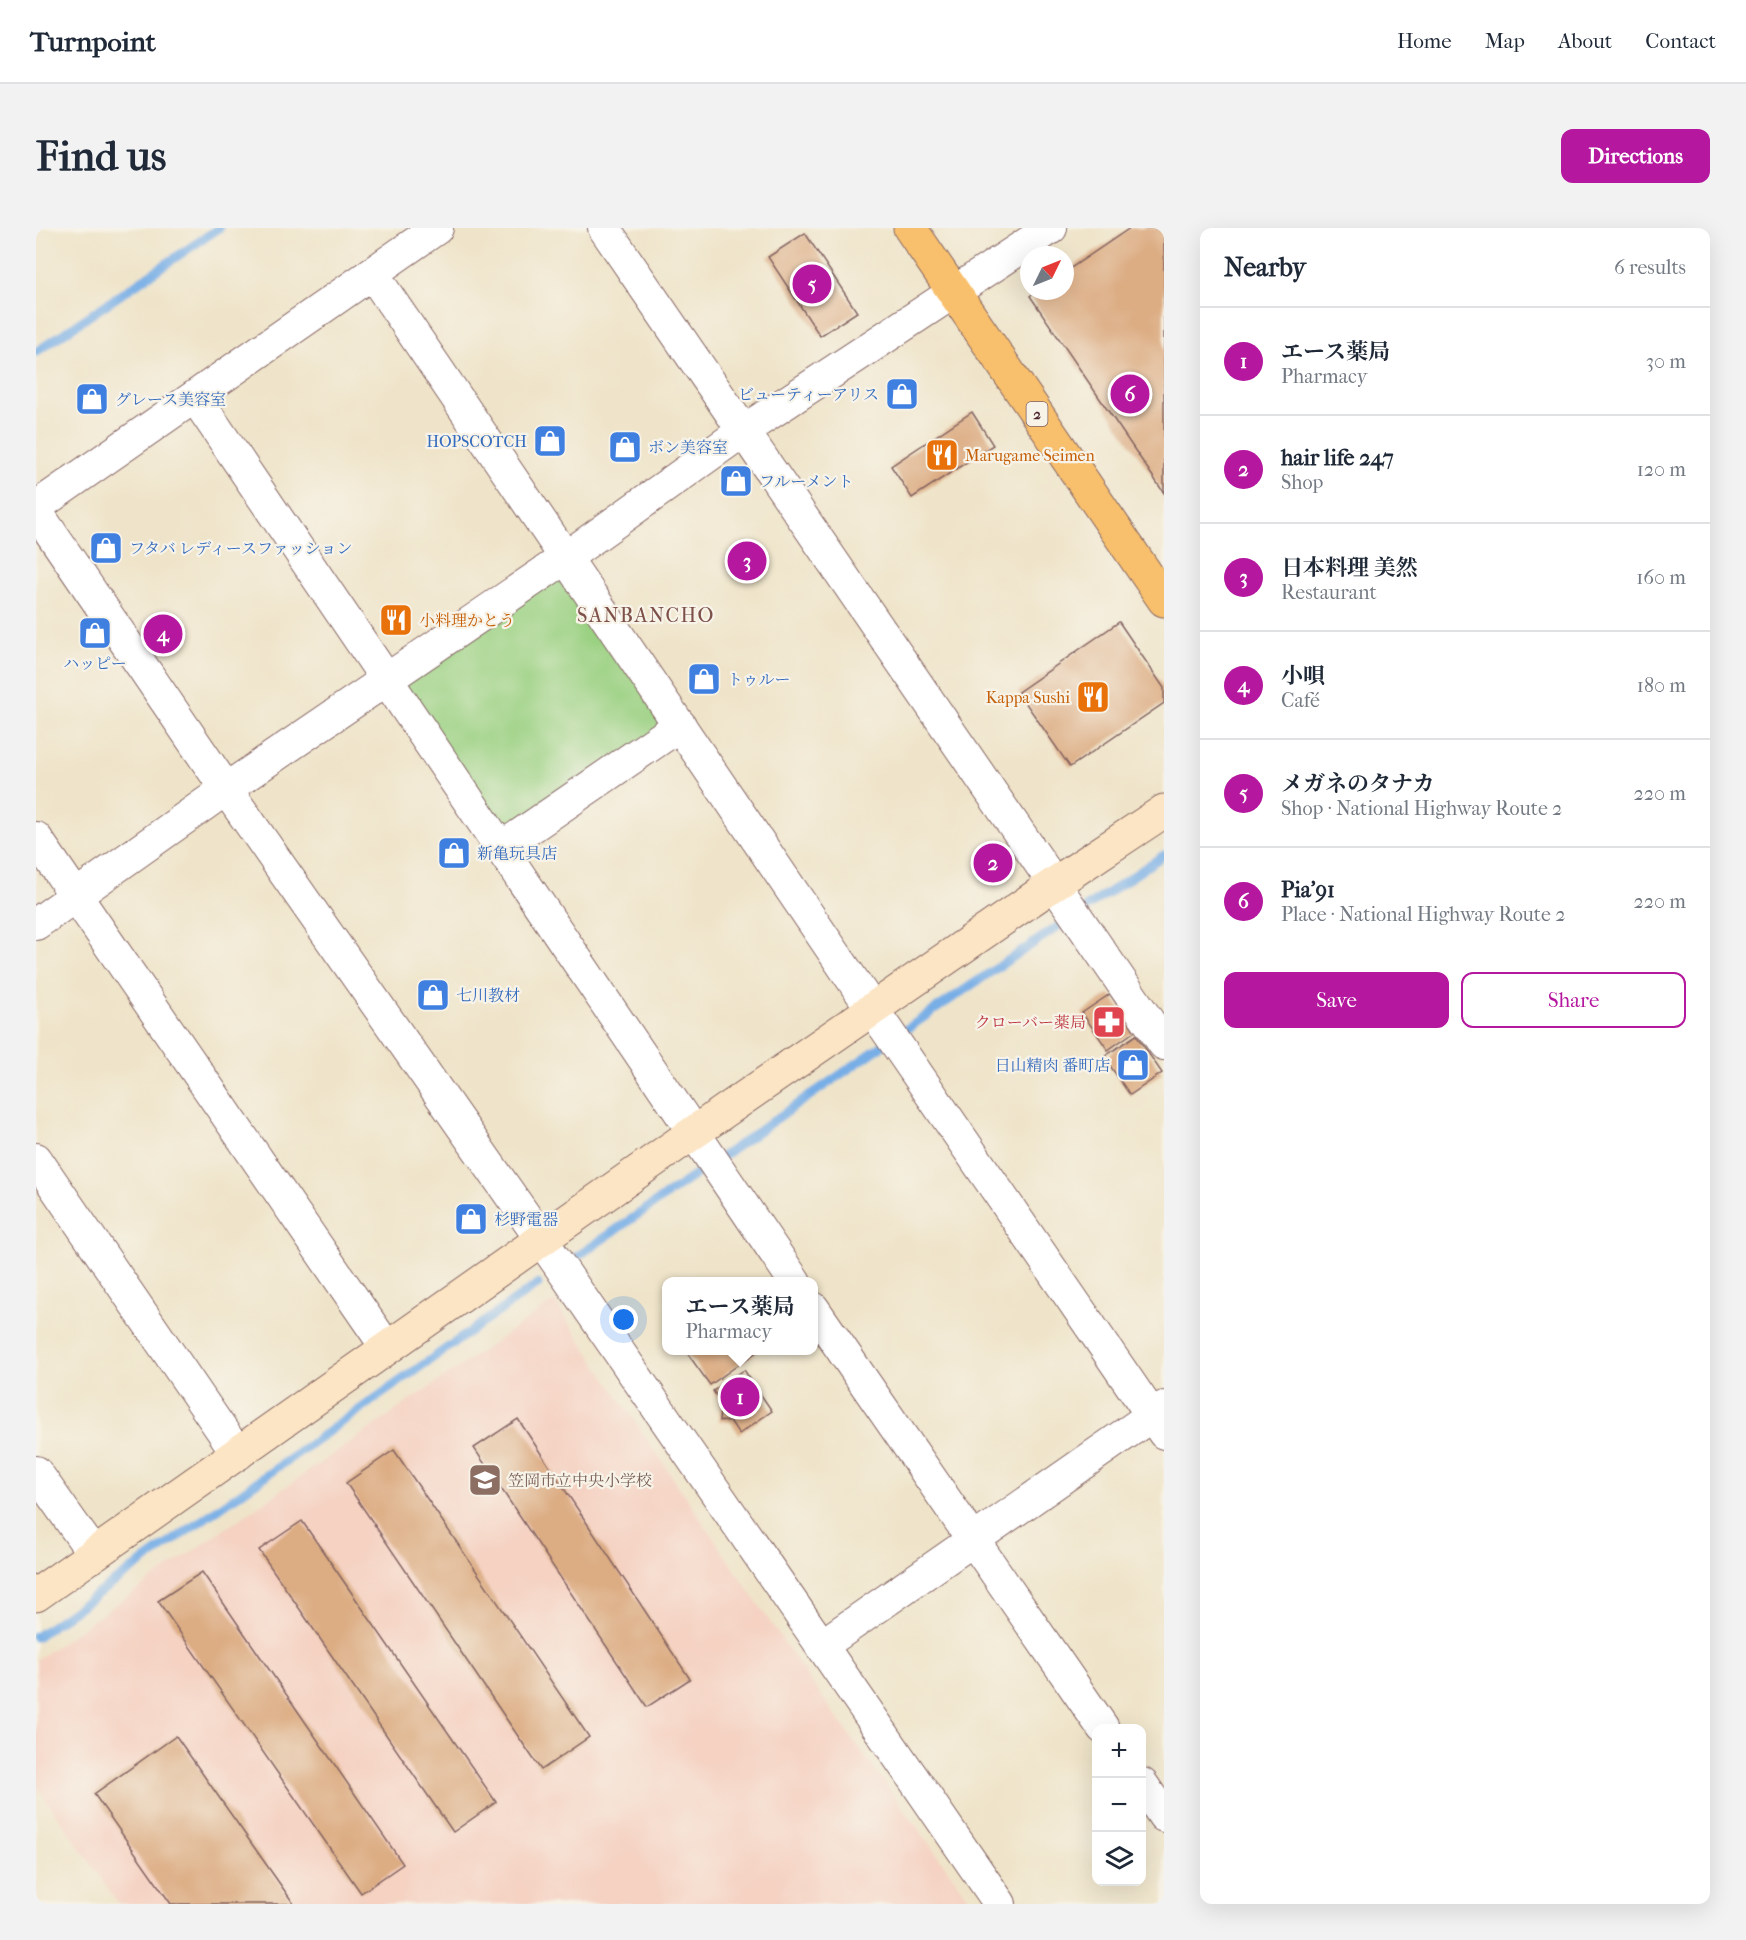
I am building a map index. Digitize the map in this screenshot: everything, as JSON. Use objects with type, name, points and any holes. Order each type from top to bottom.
[{"type":"highway","name":"2","points":[[910,228],[1164,600]]},
{"type":"street","points":[[437,228],[36,509],[226,789],[541,1239],[1000,1904]]},
{"type":"street","points":[[604,228],[1164,1044]]},
{"type":"street","points":[[36,924],[226,789],[565,558],[743,431],[1051,228]]},
{"type":"street","points":[[372,273],[887,1029],[1160,1418],[972,1540],[821,1646]]},
{"type":"street","points":[[195,397],[792,1277]]},
{"type":"street","points":[[501,848],[680,724]]},
{"type":"street","points":[[36,1595],[541,1239],[708,1153],[1068,905],[1164,811]]},
{"type":"street","points":[[36,838],[387,1348]]},
{"type":"street","points":[[36,1159],[238,1454]]},
{"type":"street","points":[[818,1315],[1100,1724]]},
{"type":"street","points":[[36,1472],[94,1554]]},
{"type":"street","points":[[1146,1790],[1164,1816]]},
{"type":"shaded area","name":"笠岡市立中央小学校","points":[[554,1301],[806,1675],[973,1904],[119,1904],[36,1785],[36,1660]]},
{"type":"green space","points":[[565,558],[680,725],[501,848],[387,681]]},
{"type":"building","points":[[1130,228],[1164,228],[1164,493],[1033,300],[1074,300],[1074,266]]},
{"type":"building","points":[[805,233],[857,312],[820,336],[768,257]]},
{"type":"building","name":"Marugame Seimen","points":[[972,412],[993,445],[912,498],[891,466]]},
{"type":"building","name":"Kappa Sushi","points":[[1119,622],[1164,688],[1164,703],[1070,767],[1018,692]]},
{"type":"building","name":"クローバー薬局","points":[[1110,994],[1135,1031],[1108,1050],[1082,1013]]},
{"type":"building","name":"日山精肉 番町店","points":[[1136,1035],[1162,1073],[1130,1095],[1104,1057]]},
{"type":"building","points":[[689,1355],[752,1355],[710,1385]]},
{"type":"building","points":[[744,1370],[772,1411],[739,1434],[731,1422],[719,1421],[721,1403],[713,1391]]},
{"type":"building","points":[[518,1419],[690,1679],[647,1707],[474,1448]]},
{"type":"building","points":[[394,1450],[589,1737],[541,1770],[346,1483]]},
{"type":"building","points":[[302,1521],[496,1802],[453,1832],[259,1550]]},
{"type":"building","points":[[202,1572],[403,1864],[361,1893],[158,1601]]},
{"type":"building","points":[[176,1736],[294,1904],[171,1904],[94,1794]]},
{"type":"waterway","points":[[36,352],[219,228]]},
{"type":"waterway","points":[[578,1256],[905,1030],[1164,855]]},
{"type":"waterway","points":[[36,1637],[538,1284]]},
{"type":"place","name":"メガネのタナカ","points":[[812,284]]},
{"type":"place","name":"ビューティーアリス","points":[[902,394]]},
{"type":"place","name":"Pia'91","points":[[1130,394]]},
{"type":"place","name":"グレース美容室","points":[[92,399]]},
{"type":"place","name":"HOPSCOTCH","points":[[550,441]]},
{"type":"place","name":"ボン美容室","points":[[625,447]]},
{"type":"place","name":"Marugame Seimen","points":[[942,455]]},
{"type":"place","name":"フルーメント","points":[[736,481]]},
{"type":"place","name":"フタバ レディースファッション","points":[[106,548]]},
{"type":"place","name":"日本料理 美然","points":[[747,561]]},
{"type":"place","name":"小料理かとう","points":[[396,620]]},
{"type":"place","name":"ハッピー","points":[[95,633]]},
{"type":"place","name":"小唄","points":[[163,634]]},
{"type":"place","name":"トゥルー","points":[[704,679]]},
{"type":"place","name":"Kappa Sushi","points":[[1093,697]]},
{"type":"place","name":"新亀玩具店","points":[[454,853]]},
{"type":"place","name":"hair life 247","points":[[993,863]]},
{"type":"place","name":"七川教材","points":[[433,995]]},
{"type":"place","name":"クローバー薬局","points":[[1109,1022]]},
{"type":"place","name":"日山精肉 番町店","points":[[1133,1065]]},
{"type":"place","name":"杉野電器","points":[[471,1219]]},
{"type":"place","name":"エース薬局","points":[[740,1397]]},
{"type":"place","name":"笠岡市立中央小学校","points":[[485,1480]]},
{"type":"district","name":"SANBANCHO","points":[[646,615]]}]
